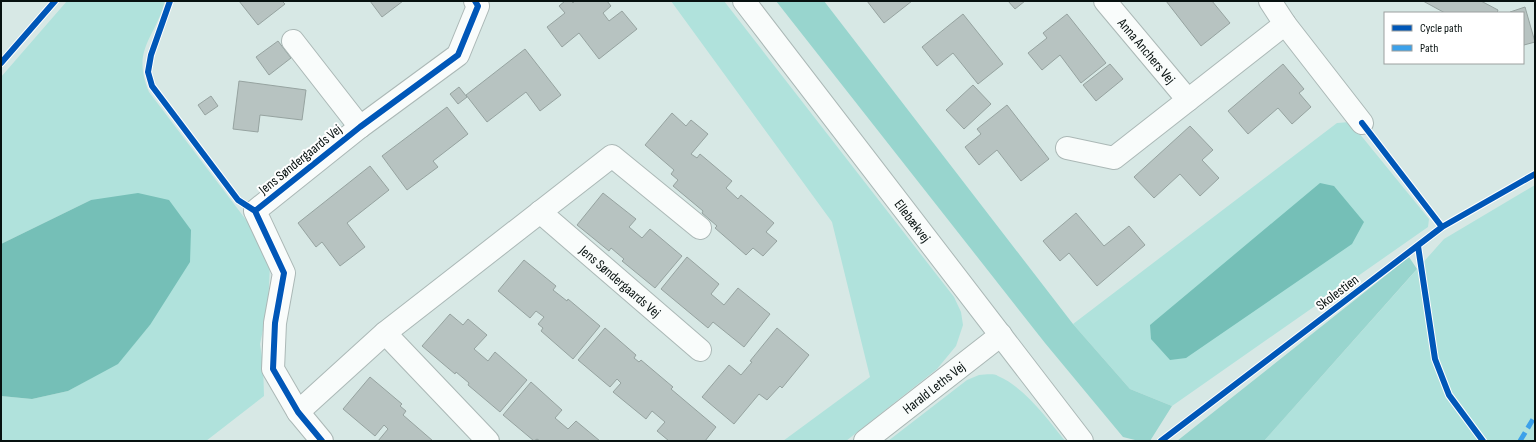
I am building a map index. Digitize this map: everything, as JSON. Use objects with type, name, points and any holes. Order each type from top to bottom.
[{"type":"street","name":"Jens Søndergaards Vej","points":[[322,441],[298,412],[273,369],[275,323],[284,273],[255,211],[360,126],[458,55],[478,6],[475,1]]},
{"type":"street","name":"Ellebækvej","points":[[744,1],[1082,441]]},
{"type":"street","name":"Anna Anchers Vej","points":[[1105,1],[1188,100]]},
{"type":"street","points":[[1270,1],[1285,24],[1362,123]]},
{"type":"street","points":[[1067,148],[1114,158],[1285,24]]},
{"type":"street","name":"Jens Søndergaards Vej","points":[[293,41],[360,126]]},
{"type":"street","points":[[298,412],[385,333],[612,156],[700,228]]},
{"type":"street","name":"Jens Søndergaards Vej","points":[[540,212],[700,350]]},
{"type":"street","points":[[385,333],[488,441]]},
{"type":"street","name":"Harald Leths Vej","points":[[865,441],[1001,335]]},
{"type":"shaded area","points":[[67,1],[165,1],[161,14],[146,45],[142,65],[149,92],[256,233],[270,265],[268,306],[260,344],[263,364],[264,396],[206,441],[1,441],[1,396],[32,399],[68,391],[118,363],[150,325],[91,200],[1,244],[1,77]]},
{"type":"shaded area","points":[[671,1],[724,1],[954,297],[961,312],[963,325],[956,346],[937,369],[846,441],[783,441],[870,377],[832,222]]},
{"type":"shaded area","points":[[776,1],[824,1],[1073,324],[1130,389],[1172,406],[1150,441],[1139,441],[1123,437],[1045,343]]},
{"type":"shaded area","points":[[1350,122],[1429,219],[1428,227],[1172,406],[1130,389],[1073,324],[1337,123]]},
{"type":"shaded area","points":[[1320,183],[1334,186],[1364,222],[1352,244],[1186,358],[1170,360],[1151,339],[1150,325]]},
{"type":"shaded area","points":[[1535,185],[1535,441],[1264,441],[1444,239]]},
{"type":"shaded area","points":[[138,193],[169,200],[191,230],[190,262],[150,325],[118,364],[68,391],[32,399],[1,396],[1,244],[91,200]]},
{"type":"shaded area","points":[[1409,257],[1417,269],[1264,441],[1177,441]]},
{"type":"shaded area","points":[[979,375],[996,375],[1008,381],[1035,404],[1065,441],[888,441],[967,380]]},
{"type":"building","points":[[239,1],[282,1],[285,4],[258,25]]},
{"type":"building","points":[[370,1],[403,1],[382,17]]},
{"type":"building","points":[[565,1],[571,1],[573,3],[575,1],[607,1],[611,6],[603,13],[609,21],[622,11],[637,29],[599,59],[579,33],[562,47],[547,27],[565,13],[559,6]]},
{"type":"building","points":[[867,1],[912,1],[884,23]]},
{"type":"building","points":[[1008,1],[1025,1],[1015,9]]},
{"type":"building","points":[[1166,1],[1212,1],[1230,23],[1201,46]]},
{"type":"building","points":[[1423,1],[1481,1],[1498,10],[1497,12],[1443,12]]},
{"type":"building","points":[[1525,7],[1535,42],[1524,45],[1524,12],[1510,12]]},
{"type":"building","points":[[963,14],[1003,64],[978,84],[953,53],[937,66],[922,47]]},
{"type":"building","points":[[1067,14],[1106,63],[1081,83],[1060,55],[1042,70],[1028,53],[1047,38],[1043,33]]},
{"type":"building","points":[[278,41],[291,58],[269,75],[256,57]]},
{"type":"building","points":[[525,49],[561,95],[540,111],[526,92],[487,122],[466,95]]},
{"type":"building","points":[[1110,64],[1123,79],[1096,101],[1083,85]]},
{"type":"building","points":[[1283,64],[1304,89],[1299,93],[1311,107],[1292,124],[1278,108],[1248,134],[1228,111]]},
{"type":"building","points":[[239,81],[306,90],[302,120],[260,115],[258,132],[233,129]]},
{"type":"building","points":[[973,85],[991,104],[964,129],[946,110]]},
{"type":"building","points":[[459,87],[467,97],[458,104],[450,94]]},
{"type":"building","points":[[211,96],[218,106],[205,115],[198,105]]},
{"type":"building","points":[[1007,105],[1049,159],[1021,181],[997,150],[979,165],[965,147],[981,134],[977,129]]},
{"type":"building","points":[[447,107],[468,134],[433,161],[438,167],[407,190],[382,156]]},
{"type":"building","points":[[672,113],[686,126],[691,120],[708,134],[691,154],[697,158],[700,154],[732,181],[726,188],[738,199],[741,195],[774,223],[766,232],[777,241],[763,256],[753,248],[746,255],[715,228],[717,226],[702,213],[703,211],[673,186],[678,180],[671,174],[674,170],[645,145]]},
{"type":"building","points":[[1190,126],[1213,150],[1202,160],[1219,178],[1200,196],[1180,174],[1154,198],[1134,177]]},
{"type":"building","points":[[370,166],[389,190],[347,223],[365,247],[340,266],[322,242],[316,247],[298,223]]},
{"type":"building","points":[[603,193],[636,219],[629,227],[642,238],[650,229],[682,256],[655,288],[622,261],[624,259],[611,248],[609,251],[577,225]]},
{"type":"building","points":[[1076,213],[1104,246],[1129,226],[1145,245],[1097,286],[1069,253],[1060,261],[1043,241]]},
{"type":"building","points":[[687,257],[719,284],[711,294],[724,305],[738,288],[770,314],[744,347],[713,322],[708,328],[661,289]]},
{"type":"building","points":[[524,260],[556,286],[553,290],[567,301],[568,299],[600,326],[573,359],[541,331],[543,328],[538,324],[544,317],[536,311],[530,318],[498,291]]},
{"type":"building","points":[[450,314],[463,325],[468,319],[487,335],[474,349],[488,361],[495,352],[527,380],[500,412],[468,385],[469,383],[456,372],[455,374],[422,346]]},
{"type":"building","points":[[605,328],[636,355],[634,358],[639,362],[641,360],[673,387],[671,389],[716,427],[705,441],[669,441],[657,431],[665,422],[652,411],[646,419],[613,392],[621,383],[617,379],[610,387],[578,360]]},
{"type":"building","points":[[777,328],[809,355],[782,388],[780,386],[767,400],[759,394],[734,424],[702,397],[729,365],[741,375],[752,362],[750,361]]},
{"type":"building","points":[[370,377],[402,404],[400,406],[406,411],[403,415],[433,441],[378,441],[388,429],[384,425],[375,436],[343,409]]},
{"type":"building","points":[[531,382],[562,410],[555,418],[568,429],[576,421],[600,441],[540,441],[537,439],[534,441],[503,415]]},
{"type":"marked path","points":[[1520,441],[1535,416]]},
{"type":"cycle path","points":[[1,63],[55,1]]},
{"type":"cycle path","points":[[170,1],[151,55],[148,72],[152,86],[238,200],[255,211]]},
{"type":"cycle path","points":[[322,441],[298,412],[273,369],[275,323],[284,273],[255,211],[360,127],[458,55],[478,6],[475,1]]},
{"type":"cycle path","points":[[1362,123],[1442,227]]},
{"type":"cycle path","name":"Skolestien","points":[[1161,441],[1442,227],[1535,174]]},
{"type":"cycle path","points":[[1418,246],[1435,359],[1449,395],[1483,441]]}]
